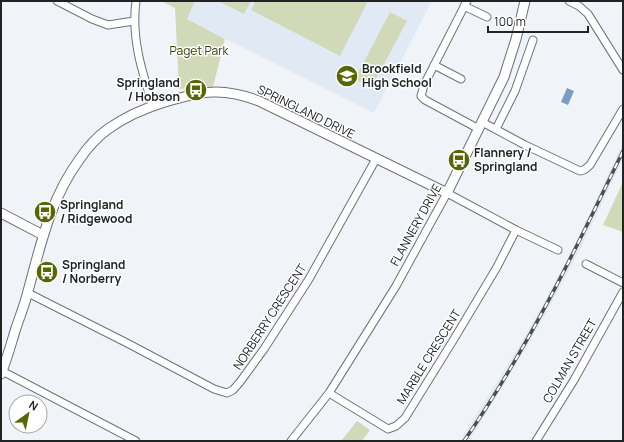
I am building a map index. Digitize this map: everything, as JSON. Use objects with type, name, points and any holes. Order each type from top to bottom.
[{"type":"street","points":[[57,1],[92,19],[108,25],[134,21]]},
{"type":"street","points":[[136,1],[134,21],[136,50],[153,106]]},
{"type":"street","name":"FLANNERY DRIVE","points":[[290,441],[329,393],[396,286],[447,193],[504,77],[516,39],[525,1]]},
{"type":"street","points":[[569,1],[588,14],[623,70]]},
{"type":"street","points":[[487,17],[466,4],[424,85],[421,96],[425,100],[480,125],[496,129],[525,145],[580,171],[584,170],[590,165],[623,110]]},
{"type":"street","points":[[496,129],[515,91],[533,40]]},
{"type":"street","points":[[434,65],[461,79]]},
{"type":"street","name":"SPRINGLAND DRIVE","points":[[2,373],[28,294],[43,235],[54,203],[67,176],[89,147],[107,130],[130,116],[153,106],[191,94],[211,91],[228,92],[244,95],[259,101],[447,193],[516,230],[558,250]]},
{"type":"street","name":"NORBERRY CRESCENT","points":[[28,294],[120,339],[214,389],[227,393],[233,390],[240,382],[264,349],[309,279],[376,159]]},
{"type":"street","points":[[1,213],[43,235]]},
{"type":"street","name":"MARBLE CRESCENT","points":[[329,393],[388,429],[396,426],[404,418],[454,339],[497,267],[516,230]]},
{"type":"street","points":[[586,264],[623,283]]},
{"type":"street","name":"COLMAN STREET","points":[[536,441],[574,380],[623,292]]},
{"type":"street","points":[[2,373],[136,441]]},
{"type":"shaded area","name":"Brookfield High School","points":[[195,1],[432,1],[374,113],[186,19]]},
{"type":"shaded area","points":[[623,143],[623,159],[580,249],[544,317],[478,427],[468,441],[460,441],[539,312],[575,245]]},
{"type":"green space","name":"Paget Park","points":[[161,1],[195,1],[187,19],[225,39],[213,87],[179,89],[175,8]]},
{"type":"green space","points":[[218,1],[251,1],[244,14]]},
{"type":"green space","points":[[256,1],[362,1],[367,3],[340,56],[251,10]]},
{"type":"green space","points":[[390,12],[407,21],[371,88],[355,79]]},
{"type":"green space","points":[[623,182],[623,232],[603,225]]},
{"type":"green space","points":[[357,421],[370,430],[362,441],[341,441]]},
{"type":"water","points":[[567,88],[574,91],[568,105],[561,102]]},
{"type":"railway","points":[[464,441],[487,407],[529,336],[587,226],[623,151]]},
{"type":"place","name":"Brookfield High School","points":[[347,76]]},
{"type":"place","name":"Springland / Hobson","points":[[196,90]]},
{"type":"place","name":"Flannery / Springland","points":[[459,160]]},
{"type":"place","name":"Springland / Ridgewood","points":[[45,212]]},
{"type":"place","name":"Springland / Norberry","points":[[47,272]]}]
